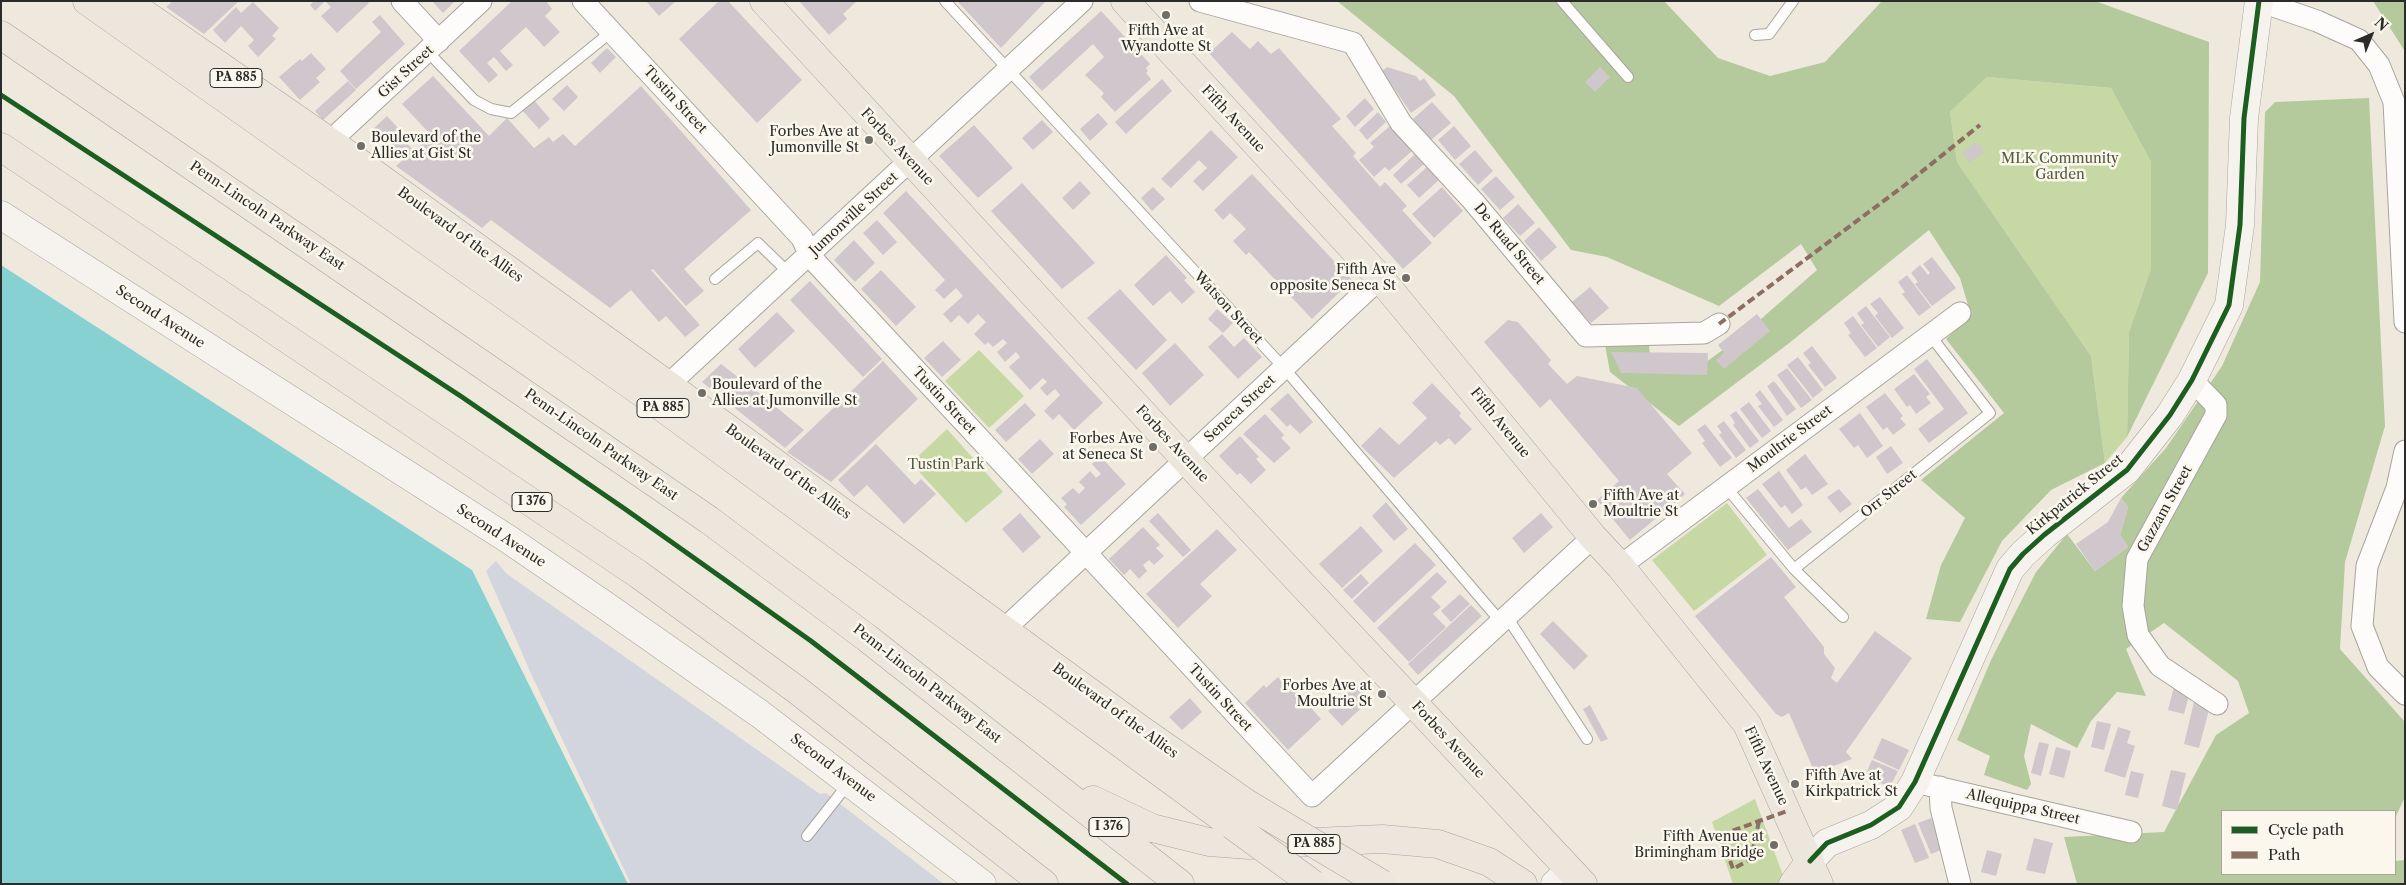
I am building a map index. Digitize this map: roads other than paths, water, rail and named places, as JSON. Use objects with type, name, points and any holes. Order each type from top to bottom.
[{"type":"main road","name":"Boulevard of the Allies","points":[[87,1],[1239,814],[1382,884]]},
{"type":"main road","name":"Boulevard of the Allies","points":[[126,1],[333,144],[1140,729],[1239,814],[1313,884]]},
{"type":"main road","name":"Forbes Avenue","points":[[764,1],[1413,703],[1569,879]]},
{"type":"main road","name":"Fifth Avenue","points":[[1125,1],[1380,278],[1620,566],[1746,724],[1815,872]]},
{"type":"main road","name":"Kirkpatrick Street","points":[[1815,872],[1827,843],[1871,825],[1899,807],[1927,784],[2010,569],[2044,535],[2127,470],[2170,415],[2192,380],[2229,305],[2240,225],[2244,118],[2259,1]]},
{"type":"main road","name":"Penn-Lincoln Parkway East","points":[[1,35],[644,474],[789,579],[1039,771],[1180,884]]},
{"type":"main road","name":"I 376","points":[[1,146],[638,574],[797,690],[1044,884]]},
{"type":"main road","name":"Second Avenue","points":[[1,215],[508,539],[692,665],[850,781],[982,884]]},
{"type":"main road","points":[[1039,771],[1132,819],[1190,839],[1249,845],[1382,839],[1418,841],[1473,855],[1497,866],[1522,883]]},
{"type":"main road","points":[[1239,814],[1355,884]]},
{"type":"main road","points":[[1793,884],[1815,872]]},
{"type":"street","points":[[402,1],[433,46]]},
{"type":"street","name":"Gist Street","points":[[333,144],[340,132],[481,1]]},
{"type":"street","name":"Tustin Street","points":[[583,1],[802,238],[810,256],[1084,554],[1312,796],[1413,703]]},
{"type":"street","name":"Jumonville Street","points":[[668,385],[810,256],[1082,1]]},
{"type":"street","name":"De Ruad Street","points":[[1200,1],[1353,43],[1402,123],[1473,201],[1586,336],[1704,333],[1719,324]]},
{"type":"street","points":[[2259,1],[2317,21],[2359,40],[2379,65],[2394,102],[2405,322]]},
{"type":"street","name":"Seneca Street","points":[[1013,621],[1380,278]]},
{"type":"street","name":"Moultrie Street","points":[[1620,566],[1960,313]]},
{"type":"street","name":"Gazzam Street","points":[[2192,380],[2216,405],[2216,415],[2137,559],[2133,606],[2138,635],[2160,666],[2217,704]]},
{"type":"street","points":[[2405,451],[2397,488],[2367,566],[2362,626],[2378,667],[2405,694]]},
{"type":"street","points":[[1413,703],[1594,537]]},
{"type":"street","points":[[1927,784],[1942,808],[1960,884]]},
{"type":"street","name":"Allequippa Street","points":[[1927,784],[2131,832]]},
{"type":"lane","name":"Watson Street","points":[[945,1],[1284,368],[1504,620],[1586,739]]},
{"type":"lane","points":[[1562,1],[1628,77]]},
{"type":"lane","points":[[1754,35],[1769,34],[1793,1]]},
{"type":"lane","points":[[433,46],[474,100],[491,109],[511,113],[611,32]]},
{"type":"lane","points":[[715,279],[758,243],[790,274]]},
{"type":"lane","name":"Orr Street","points":[[1794,569],[1990,413],[1930,335]]},
{"type":"lane","points":[[1726,487],[1794,569],[1843,617]]},
{"type":"lane","points":[[807,836],[850,781]]},
{"type":"water","points":[[1,265],[472,570],[628,884],[1,884]]},
{"type":"place","name":"Fifth Ave at Wyandotte St","points":[[1166,15]]},
{"type":"place","name":"Forbes Ave at Jumonville St","points":[[869,140]]},
{"type":"place","name":"Boulevard of the Allies at Gist St","points":[[361,146]]},
{"type":"place","name":"Fifth Ave opposite Seneca St","points":[[1406,278]]},
{"type":"place","name":"Boulevard of the Allies at Jumonville St","points":[[702,393]]},
{"type":"place","name":"Forbes Ave at Seneca St","points":[[1153,447]]},
{"type":"place","name":"Fifth Ave at Moultrie St","points":[[1593,504]]},
{"type":"place","name":"Forbes Ave at Moultrie St","points":[[1382,694]]},
{"type":"place","name":"Fifth Ave at Kirkpatrick St","points":[[1795,784]]},
{"type":"place","name":"Fifth Avenue at Brimingham Bridge","points":[[1774,845]]},
{"type":"park label","name":"MLK Community Garden","points":[[2060,168]]},
{"type":"park label","name":"Tustin Park","points":[[946,465]]}]
